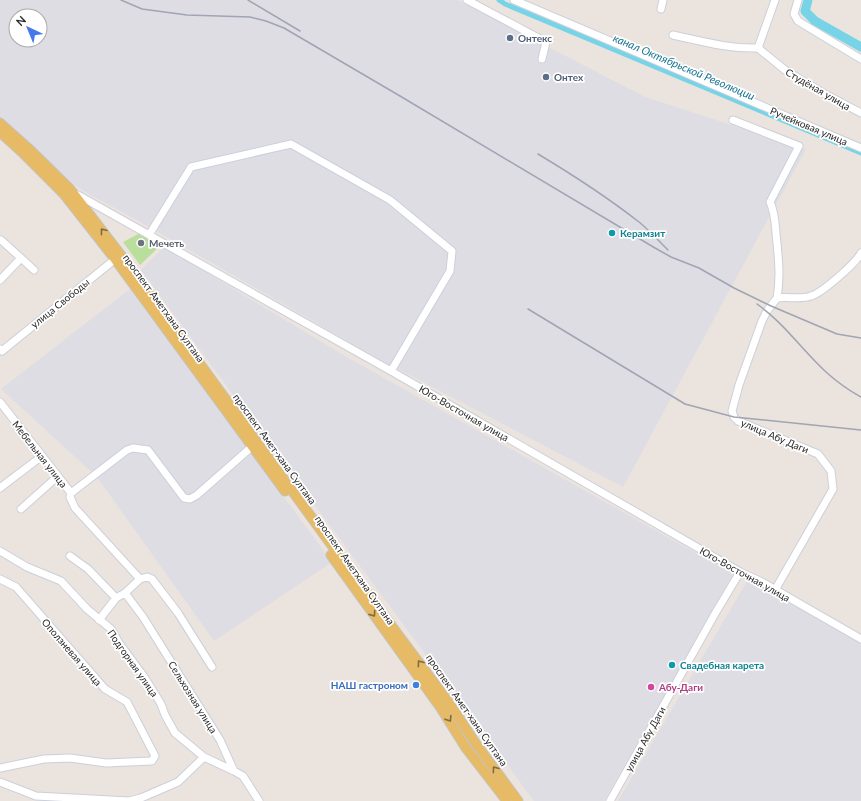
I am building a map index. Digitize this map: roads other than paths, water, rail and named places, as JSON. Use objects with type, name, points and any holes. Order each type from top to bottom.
[{"type":"main road","name":"проспект Амет-хана Султана","points":[[0,123],[28,148],[74,194],[117,257],[254,444],[449,703],[476,744],[518,801]]},
{"type":"main road","name":"проспект Аметхана Султана","points":[[0,132],[24,153],[64,194],[117,257]]},
{"type":"main road","name":"проспект Аметхана Султана","points":[[254,444],[441,708],[466,748],[507,801]]},
{"type":"street","points":[[467,0],[546,42],[542,59]]},
{"type":"street","name":"Ручейковая улица","points":[[514,0],[861,148]]},
{"type":"street","points":[[661,9],[663,0]]},
{"type":"street","points":[[673,34],[718,45],[758,48],[775,0]]},
{"type":"street","points":[[798,0],[794,14],[798,21],[861,59]]},
{"type":"street","name":"Студёная улица","points":[[758,48],[785,70],[861,113]]},
{"type":"street","points":[[733,120],[799,146],[770,202],[774,212],[779,257],[777,298],[802,298],[812,296],[822,290],[859,258],[861,253]]},
{"type":"street","points":[[149,235],[191,167],[290,144],[390,200],[452,251],[450,271],[392,371]]},
{"type":"street","name":"Юго-Восточная улица","points":[[64,194],[78,195],[392,371],[740,572],[775,590],[861,639]]},
{"type":"street","points":[[0,240],[34,270]]},
{"type":"street","name":"улица Свободы","points":[[0,349],[2,351],[117,257]]},
{"type":"street","points":[[0,280],[21,258]]},
{"type":"street","name":"улица Абу Даги","points":[[775,590],[832,490],[831,472],[818,454],[738,421],[734,417],[732,411],[739,385],[762,321],[777,298]]},
{"type":"street","name":"Мебельная улица","points":[[0,402],[71,493],[70,498],[75,508],[140,579]]},
{"type":"street","points":[[71,493],[127,450],[133,448],[148,450],[184,498],[190,499],[197,495],[254,444]]},
{"type":"street","points":[[0,488],[42,456]]},
{"type":"street","points":[[21,509],[58,476]]},
{"type":"street","name":"Подгорная улица","points":[[0,551],[27,567],[61,582],[111,629],[145,678],[161,704],[175,733],[204,757],[234,772]]},
{"type":"street","points":[[70,556],[88,569],[116,598]]},
{"type":"street","name":"улица Абу Даги","points":[[610,801],[740,572]]},
{"type":"street","points":[[100,620],[116,598],[125,593],[140,579],[147,577],[152,579],[178,614],[212,667]]},
{"type":"street","name":"Оползневая улица","points":[[0,579],[16,587],[105,689],[127,702],[155,756],[152,761],[106,763],[70,758],[44,759],[0,768]]},
{"type":"street","name":"Сельхозная улица","points":[[125,593],[143,618],[220,740],[234,772],[243,776],[259,801]]},
{"type":"street","points":[[0,782],[36,796],[129,801],[141,798],[178,782],[204,757]]},
{"type":"waterway","name":"канал Октябрьской Революции","points":[[499,0],[505,4],[861,153]]},
{"type":"waterway","points":[[808,0],[805,11],[815,21],[861,47]]},
{"type":"railway","points":[[121,0],[142,9],[187,15],[250,17],[284,28],[671,257],[699,268],[734,288],[771,306],[837,334],[861,338]]},
{"type":"railway","points":[[248,0],[300,31]]},
{"type":"railway","points":[[538,154],[590,186],[627,213],[646,228],[668,250]]},
{"type":"railway","points":[[757,304],[767,311],[817,364],[842,385],[861,397]]},
{"type":"railway","points":[[528,309],[685,404],[734,417],[861,430]]},
{"type":"place","name":"Онтекс","points":[[510,38]]},
{"type":"place","name":"Онтех","points":[[546,77]]},
{"type":"place","name":"Керамзит","points":[[612,233]]},
{"type":"place","name":"Мечеть","points":[[141,243]]},
{"type":"place","name":"Свадебная карета","points":[[672,665]]},
{"type":"place","name":"НАШ гастроном","points":[[416,685]]},
{"type":"place","name":"Абу-Даги","points":[[651,687]]}]
